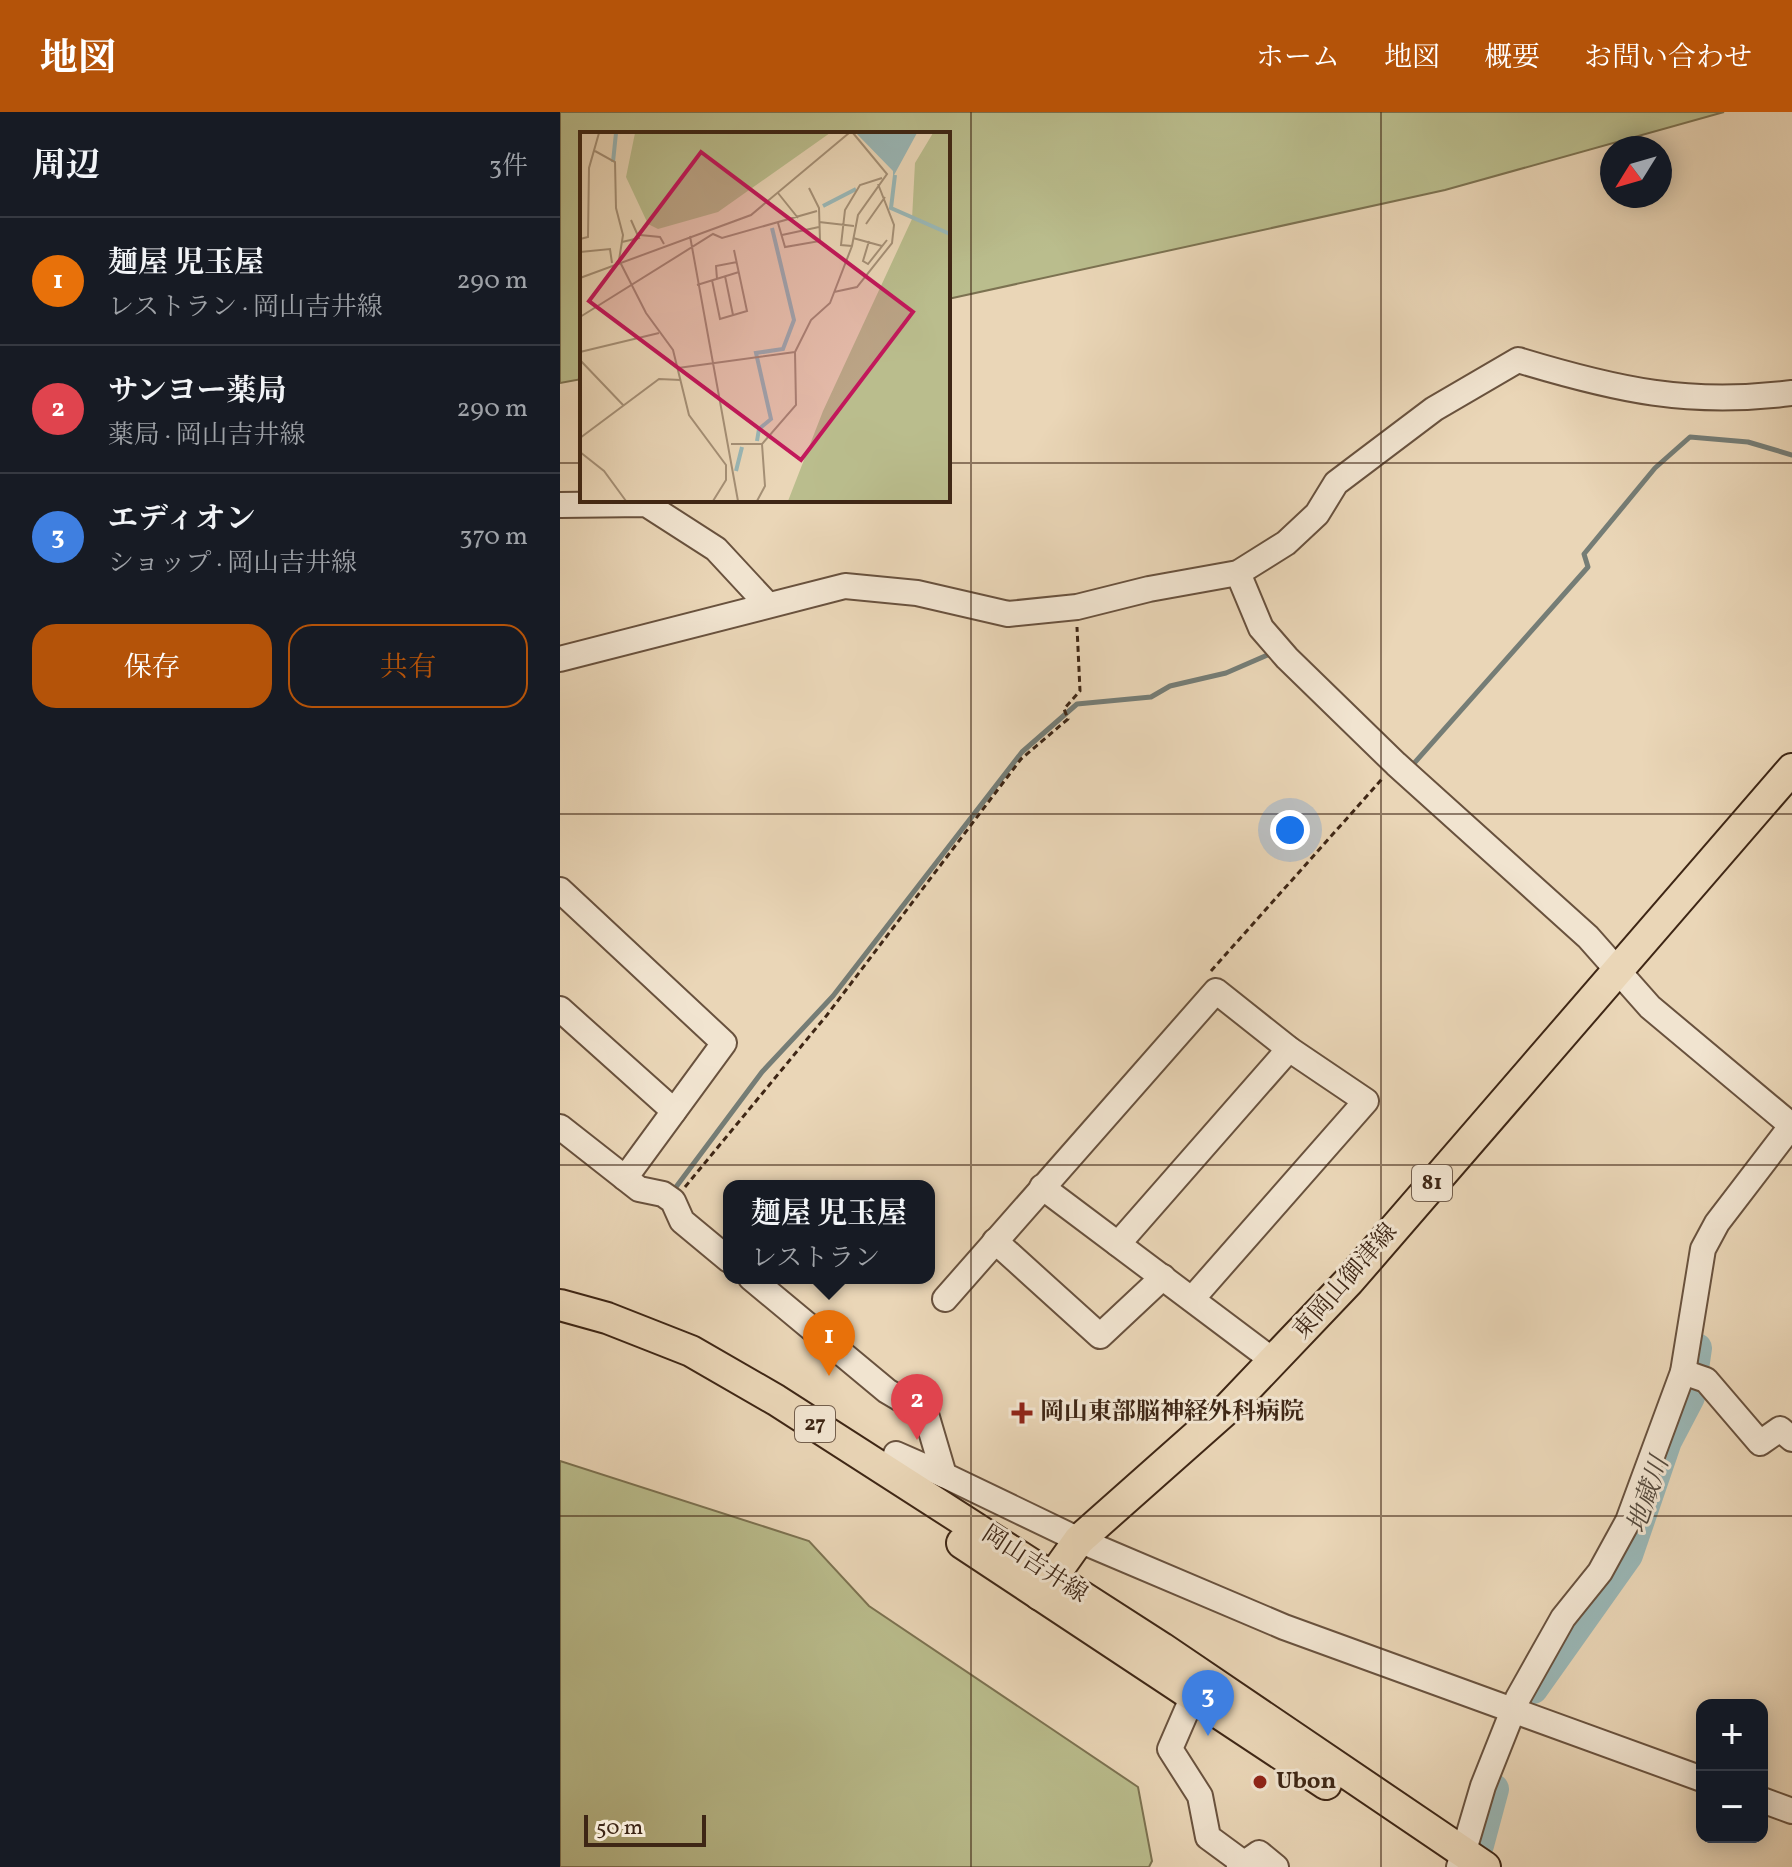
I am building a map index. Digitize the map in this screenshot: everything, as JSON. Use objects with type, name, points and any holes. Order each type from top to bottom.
[{"type":"main road","name":"東岡山御津線","points":[[1047,1586],[1079,1540],[1275,1362],[1792,769]]},
{"type":"main road","name":"岡山吉井線","points":[[560,1305],[607,1318],[691,1351],[776,1400],[1047,1586],[1464,1863]]},
{"type":"main road","name":"岡山吉井線","points":[[560,1321],[607,1333],[697,1373],[765,1412],[1047,1586],[1193,1696],[1464,1863]]},
{"type":"street","points":[[561,656],[845,586],[917,593],[1008,614],[1077,607],[1149,589],[1238,573],[1286,543],[1307,524],[1336,483],[1434,409],[1518,360],[1588,381],[1669,397],[1755,397],[1792,393]]},
{"type":"street","points":[[560,505],[646,504],[716,549],[767,604]]},
{"type":"street","points":[[1238,573],[1261,628],[1287,658],[1396,764],[1588,937],[1650,1007],[1792,1125],[1717,1223],[1703,1249],[1683,1372],[1628,1521],[1600,1572],[1563,1618],[1525,1716],[1483,1786],[1464,1863]]},
{"type":"street","points":[[560,890],[724,1043],[625,1178]]},
{"type":"street","points":[[945,1299],[1216,991],[1289,1049],[1366,1101],[1192,1299]]},
{"type":"street","points":[[560,1009],[674,1111]]},
{"type":"street","points":[[1118,1244],[1289,1049]]},
{"type":"street","points":[[560,1127],[639,1189],[663,1194],[673,1201],[682,1221],[723,1255]]},
{"type":"street","points":[[1042,1187],[1275,1362]]},
{"type":"street","points":[[995,1241],[1100,1336],[1163,1277]]},
{"type":"street","points":[[758,1284],[887,1391],[926,1414],[944,1475]]},
{"type":"street","points":[[1683,1372],[1706,1380],[1760,1443],[1780,1429],[1792,1439]]},
{"type":"street","points":[[896,1454],[1079,1540],[1284,1627],[1696,1777]]},
{"type":"street","points":[[1193,1696],[1170,1749],[1200,1796],[1208,1837],[1240,1865],[1259,1853],[1276,1867]]},
{"type":"street","points":[[1768,1802],[1792,1811]]},
{"type":"path","points":[[673,1201],[827,1015],[1021,759],[1068,719],[1064,709],[1080,691],[1077,607]]},
{"type":"path","points":[[1216,991],[1207,976],[1396,764]]},
{"type":"green space","points":[[560,112],[1724,112],[1638,136],[1600,136],[1600,147],[1445,190],[950,299],[950,132],[580,132],[580,379],[560,383]]},
{"type":"green space","points":[[560,1461],[809,1541],[869,1606],[1138,1787],[1152,1861],[1149,1867],[560,1867]]},
{"type":"waterway","points":[[1409,769],[1588,567],[1584,554],[1655,468],[1690,437],[1748,442],[1792,455]]},
{"type":"waterway","points":[[673,1191],[762,1072],[833,996],[1022,752],[1077,704],[1151,697],[1170,686],[1226,673],[1272,653]]},
{"type":"waterway","name":"地蔵川","points":[[1533,1689],[1628,1555],[1667,1441],[1690,1397],[1697,1348]]},
{"type":"waterway","name":"地蔵川","points":[[1479,1845],[1494,1789]]},
{"type":"place","name":"麺屋 児玉屋","points":[[829,1376]]},
{"type":"place","name":"岡山東部脳神経外科病院","points":[[1022,1413]]},
{"type":"place","name":"サンヨー薬局","points":[[917,1440]]},
{"type":"place","name":"エディオン","points":[[1208,1736]]},
{"type":"place","name":"Ubon","points":[[1260,1782]]}]
